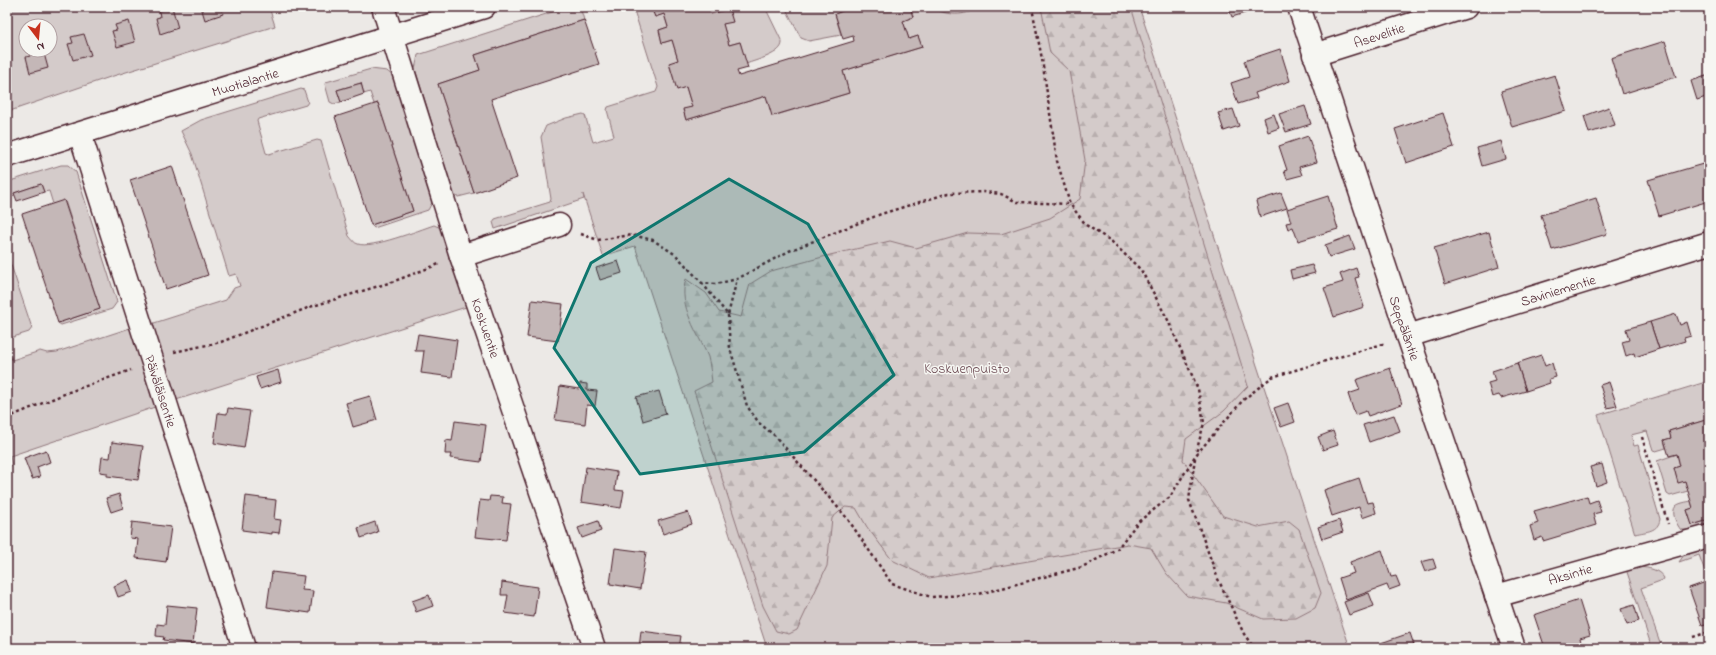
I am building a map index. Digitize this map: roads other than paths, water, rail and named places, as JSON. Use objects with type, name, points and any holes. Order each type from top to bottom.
[{"type":"street","name":"Koskuentie","points":[[383,7],[461,256],[594,648]]},
{"type":"street","name":"Muotialantie","points":[[7,156],[484,7]]},
{"type":"street","name":"Seppäläntie","points":[[1298,7],[1514,648]]},
{"type":"street","name":"Asevelitie","points":[[1314,55],[1466,7]]},
{"type":"street","name":"Päiväläisentie","points":[[80,134],[151,362],[244,648]]},
{"type":"street","points":[[461,256],[559,225]]},
{"type":"street","name":"Saviniementie","points":[[1408,336],[1709,243]]},
{"type":"street","name":"Aksintie","points":[[1496,596],[1643,553],[1709,536]]},
{"type":"park label","name":"Koskuenpuisto","points":[[967,368]]}]
